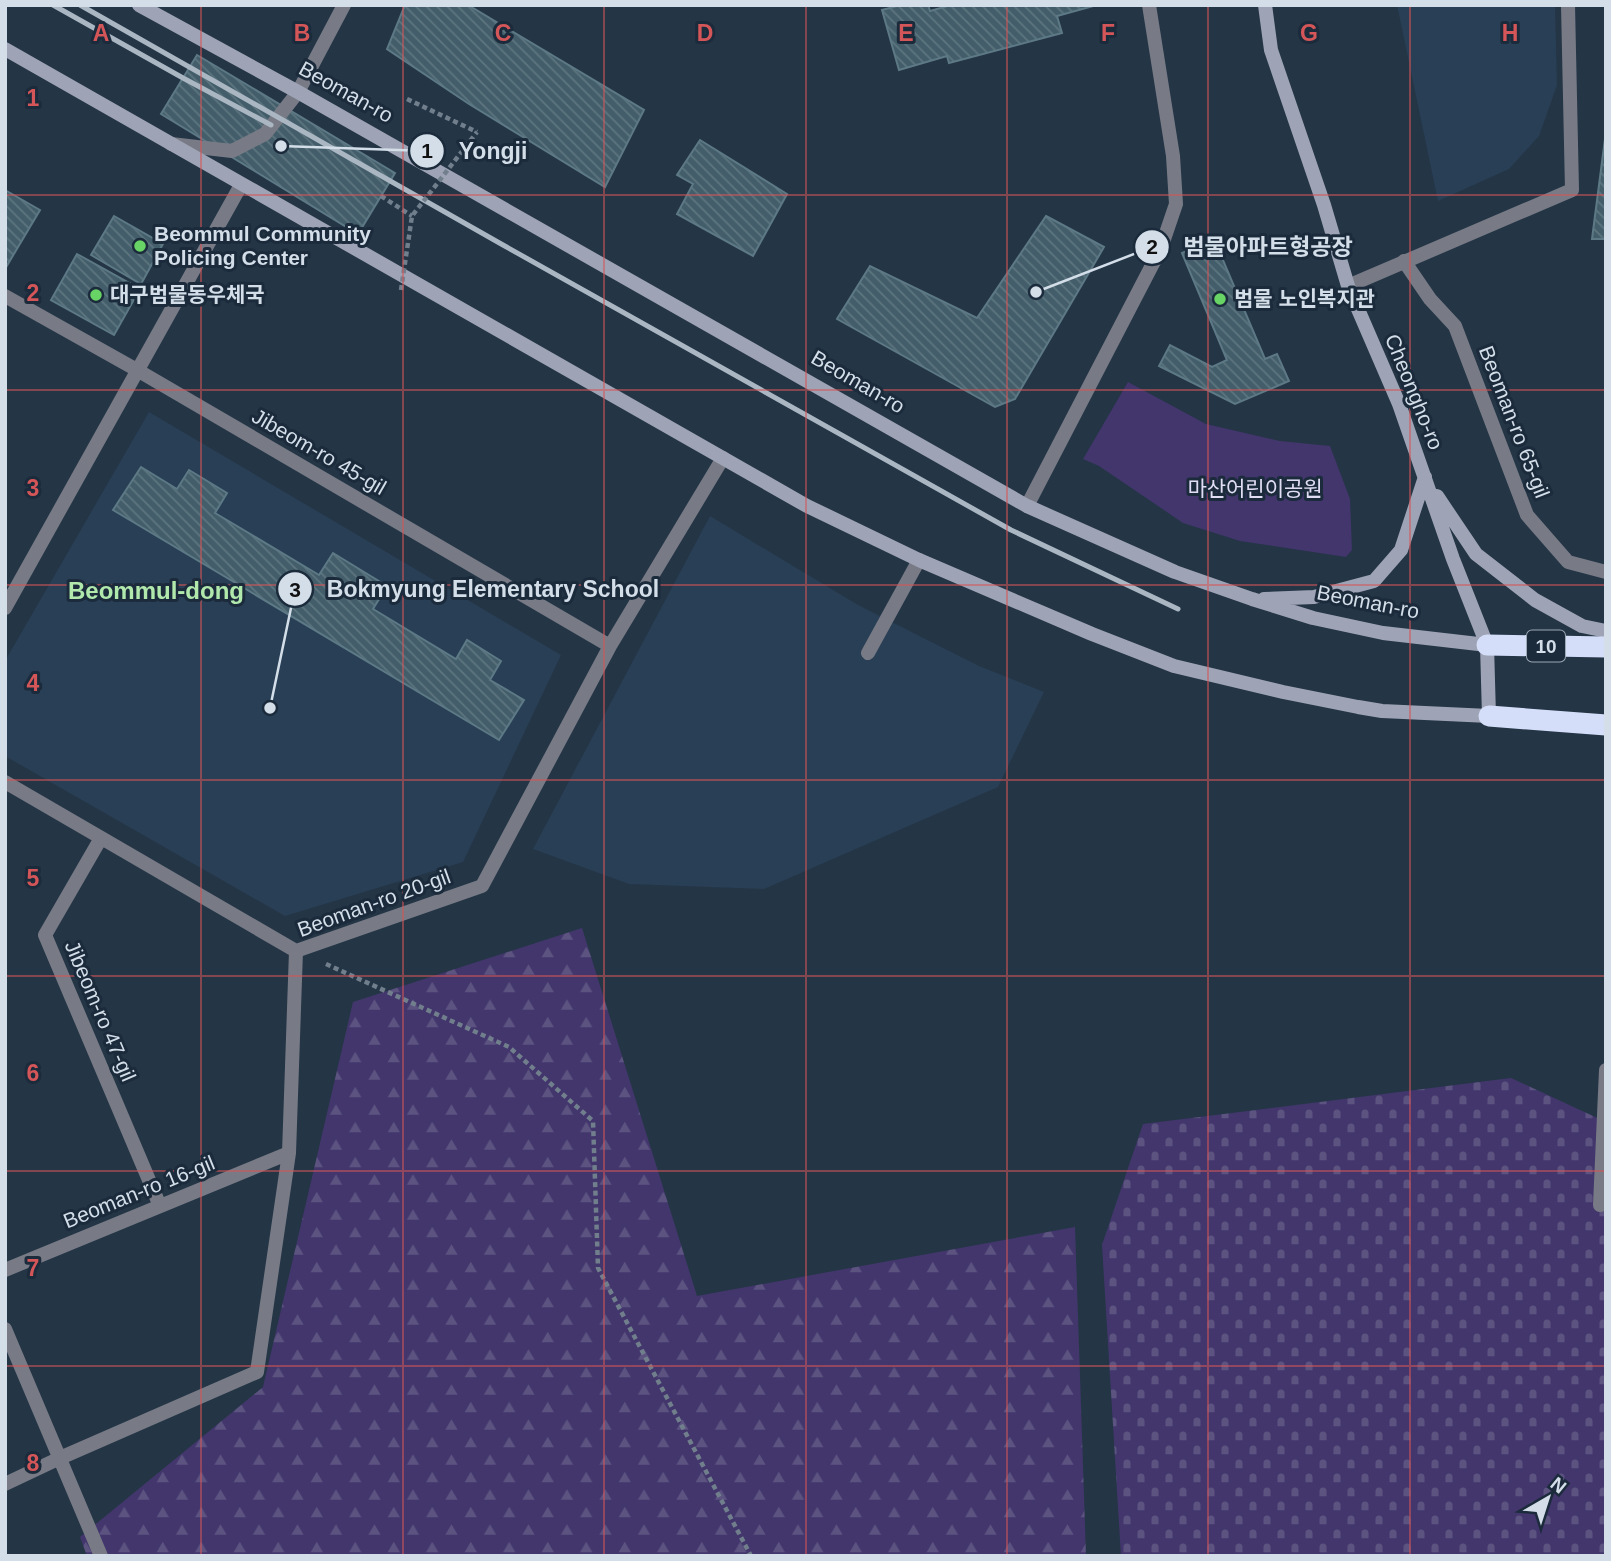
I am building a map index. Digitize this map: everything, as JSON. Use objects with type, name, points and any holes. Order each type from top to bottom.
[{"type":"highway","name":"Beoman-ro","points":[[1487,645],[1606,647]]},
{"type":"highway","points":[[1489,716],[1606,725]]},
{"type":"main road","name":"Beoman-ro","points":[[139,5],[298,92],[1027,506],[1175,572],[1313,618],[1382,633],[1487,645]]},
{"type":"main road","name":"Cheongho-ro","points":[[1265,5],[1272,50],[1348,286],[1399,404],[1453,559],[1487,645],[1489,716]]},
{"type":"main road","points":[[5,49],[807,506],[919,560],[1174,666],[1283,692],[1382,711],[1489,716]]},
{"type":"main road","points":[[1252,599],[1314,597],[1374,581],[1401,550],[1425,477]]},
{"type":"main road","points":[[1425,477],[1476,554],[1535,600],[1582,626],[1606,631]]},
{"type":"street","points":[[170,144],[232,151],[265,134],[298,92],[344,5]]},
{"type":"street","points":[[1027,506],[1161,248],[1176,204],[1173,156],[1149,5]]},
{"type":"street","points":[[1348,286],[1572,190],[1568,5]]},
{"type":"street","points":[[5,608],[241,185]]},
{"type":"street","name":"Beoman-ro 65-gil","points":[[1404,261],[1430,299],[1455,326],[1527,515],[1568,562],[1606,572]]},
{"type":"street","name":"Jibeom-ro 45-gil","points":[[5,296],[138,370],[610,646]]},
{"type":"street","name":"Beoman-ro 20-gil","points":[[60,1458],[257,1372],[289,1153],[296,951],[482,887],[610,646],[723,458]]},
{"type":"street","points":[[868,653],[919,560]]},
{"type":"street","points":[[5,782],[296,951]]},
{"type":"street","name":"Jibeom-ro 47-gil","points":[[101,838],[45,935],[160,1206]]},
{"type":"street","points":[[1600,1205],[1606,1070]]},
{"type":"street","name":"Beoman-ro 16-gil","points":[[5,1270],[289,1153]]},
{"type":"street","points":[[5,1329],[101,1556]]},
{"type":"street","points":[[5,1484],[60,1458]]},
{"type":"path","points":[[401,290],[412,216],[477,132],[407,99]]},
{"type":"path","points":[[381,196],[412,216]]},
{"type":"path","points":[[296,951],[509,1048],[593,1121],[598,1268],[751,1556]]},
{"type":"shaded area","points":[[1397,5],[1555,5],[1557,85],[1539,136],[1509,169],[1438,201]]},
{"type":"shaded area","points":[[149,412],[561,655],[463,862],[285,916],[5,756],[5,661]]},
{"type":"shaded area","points":[[710,516],[858,605],[979,666],[1044,692],[998,787],[764,889],[629,884],[533,849]]},
{"type":"green space","name":"마산어린이공원","points":[[1128,382],[1206,424],[1280,441],[1330,446],[1350,499],[1352,550],[1346,557],[1240,541],[1183,523],[1099,466],[1083,459]]},
{"type":"green space","points":[[582,928],[697,1296],[1075,1227],[1086,1556],[87,1556],[80,1537],[263,1387],[353,1002]]},
{"type":"green space","points":[[1511,1078],[1606,1122],[1606,1556],[1121,1556],[1102,1245],[1143,1124]]},
{"type":"building","points":[[405,5],[468,5],[644,110],[605,187],[469,104],[387,49]]},
{"type":"building","points":[[901,5],[928,5],[930,11],[951,5],[1097,5],[1057,16],[1062,33],[949,63],[947,56],[899,70],[882,10]]},
{"type":"building","points":[[197,55],[395,173],[358,234],[161,114]]},
{"type":"building","points":[[1606,131],[1606,239],[1592,239]]},
{"type":"building","points":[[700,140],[787,194],[753,256],[677,214],[693,184],[677,175]]},
{"type":"building","points":[[5,190],[40,210],[5,269]]},
{"type":"building","points":[[114,216],[163,244],[141,284],[91,255]]},
{"type":"building","points":[[1046,216],[1104,247],[1015,399],[995,407],[837,319],[870,266],[977,318]]},
{"type":"building","name":"범물 노인복지관","points":[[1214,239],[1265,359],[1277,354],[1289,381],[1235,404],[1159,366],[1170,345],[1212,367],[1227,360],[1182,253]]},
{"type":"building","name":"대구범물동우체국","points":[[77,254],[140,289],[114,335],[51,300]]},
{"type":"building","points":[[141,467],[177,489],[189,470],[227,493],[215,513],[319,575],[333,553],[387,586],[373,609],[456,659],[467,640],[501,661],[490,680],[524,700],[499,740],[113,510]]},
{"type":"railway","points":[[53,5],[271,125]]},
{"type":"railway","points":[[80,5],[1011,530],[1178,609]]},
{"type":"place","name":"Yongji","points":[[281,146]]},
{"type":"place","name":"Beommul Community Policing Center","points":[[140,246]]},
{"type":"place","name":"범물아파트형공장","points":[[1036,292]]},
{"type":"place","name":"대구범물동우체국","points":[[96,295]]},
{"type":"place","name":"범물 노인복지관","points":[[1220,299]]},
{"type":"place","name":"Bokmyung Elementary School","points":[[270,708]]},
{"type":"district","name":"Beommul-dong","points":[[156,591]]}]
